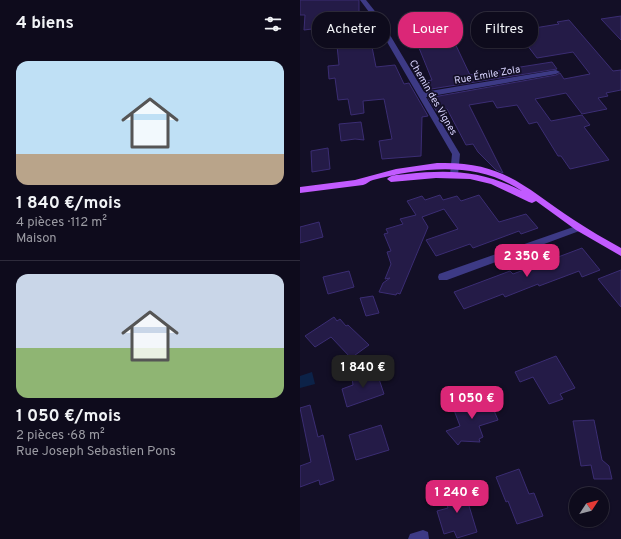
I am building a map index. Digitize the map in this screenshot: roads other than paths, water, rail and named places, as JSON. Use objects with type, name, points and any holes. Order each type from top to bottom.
[{"type":"main road","points":[[358,182],[368,178],[409,169],[455,165],[478,168],[504,177],[529,192],[579,228],[621,252]]},
{"type":"main road","points":[[300,190],[358,182],[370,183],[412,176],[454,175],[482,178],[549,207]]},
{"type":"street","name":"Chemin des Vignes","points":[[363,0],[375,15],[456,154],[454,175]]},
{"type":"street","name":"Rue Émile Zola","points":[[422,95],[556,72]]},
{"type":"street","points":[[443,277],[579,228]]},
{"type":"water","points":[[312,372],[315,384],[300,388],[300,376]]}]
